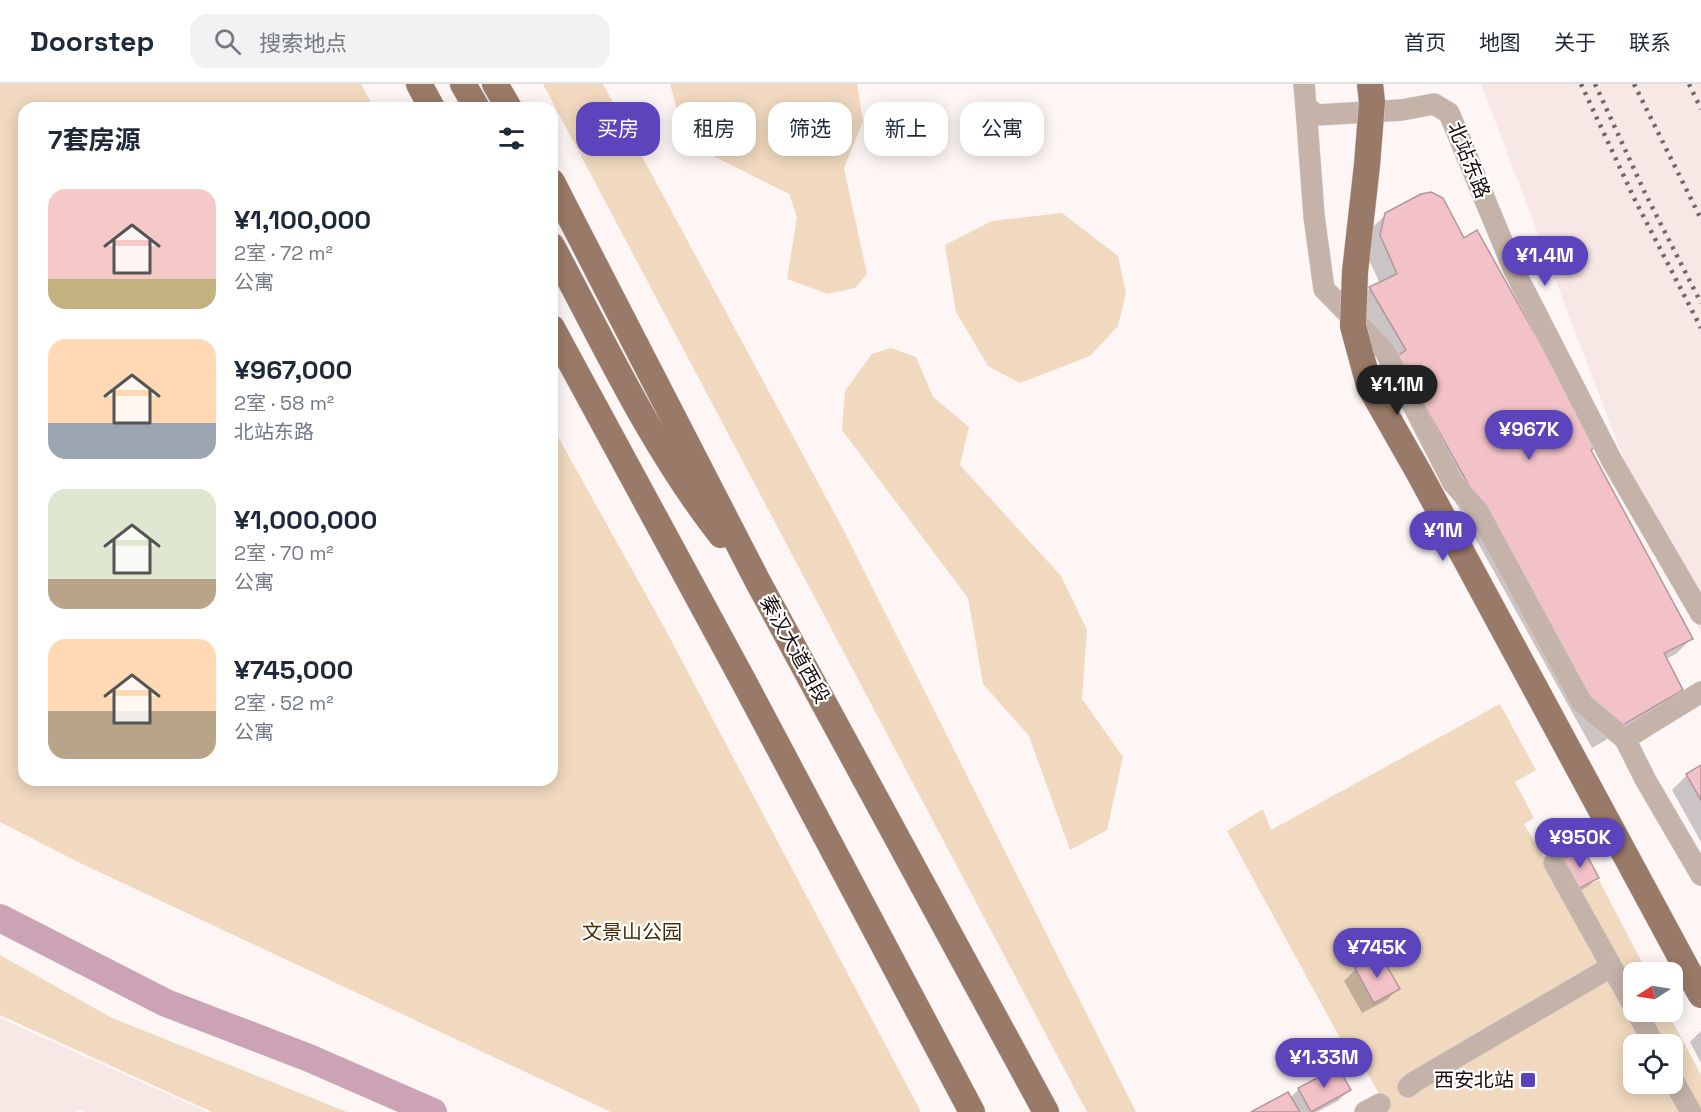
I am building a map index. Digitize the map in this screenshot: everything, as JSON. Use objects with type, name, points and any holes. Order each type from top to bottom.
[{"type":"main road","points":[[419,84],[429,102]]},
{"type":"main road","points":[[463,84],[474,102]]},
{"type":"main road","points":[[495,84],[506,102]]},
{"type":"main road","points":[[1371,84],[1372,102],[1355,272],[1353,326],[1369,385],[1419,473],[1699,992]]},
{"type":"main road","name":"秦汉大道西段","points":[[558,194],[757,580],[1046,1112]]},
{"type":"main road","points":[[558,257],[654,439],[692,498],[757,580]]},
{"type":"main road","points":[[558,339],[744,682],[972,1112]]},
{"type":"street","points":[[1304,84],[1314,216],[1324,289],[1385,351],[1453,483],[1478,511],[1582,703]]},
{"type":"street","name":"北站东路","points":[[1306,107],[1317,115],[1402,110],[1434,104],[1449,112],[1514,270],[1612,461],[1701,614]]},
{"type":"street","points":[[1419,473],[1445,502],[1469,516],[1475,524],[1497,556],[1582,703],[1625,739],[1645,779],[1701,876]]},
{"type":"street","points":[[1625,739],[1701,692]]},
{"type":"street","points":[[1554,863],[1623,989]]},
{"type":"street","points":[[1408,1087],[1611,967]]},
{"type":"street","points":[[1681,1094],[1691,1112]]},
{"type":"shaded area","points":[[1481,84],[1701,84],[1701,632],[1664,565]]},
{"type":"shaded area","points":[[0,1018],[207,1112],[85,1112],[79,1109],[74,1112],[0,1112]]},
{"type":"green space","name":"文景山公园","points":[[0,84],[361,84],[371,102],[18,102],[18,786],[558,786],[558,437],[664,627],[921,1112],[611,1112],[78,862],[0,822]]},
{"type":"green space","points":[[543,84],[603,84],[613,102],[576,102],[576,146],[558,112],[558,102],[553,102]]},
{"type":"green space","points":[[670,84],[857,84],[863,121],[852,148],[852,102],[768,102],[768,156],[849,156],[844,168],[867,274],[855,288],[828,294],[787,279],[797,217],[789,194],[714,156],[756,156],[756,102],[675,102]]},
{"type":"green space","points":[[581,156],[642,156],[843,529],[1136,1112],[1087,1112]]},
{"type":"green space","points":[[1062,213],[1118,256],[1126,293],[1118,326],[1090,356],[1020,383],[988,366],[956,312],[945,245],[992,221]]},
{"type":"green space","points":[[891,348],[916,357],[933,397],[969,427],[960,465],[1061,576],[1087,630],[1082,699],[1123,757],[1107,830],[1070,850],[1029,736],[983,684],[968,598],[842,430],[845,391],[872,354]]},
{"type":"green space","points":[[1500,704],[1536,770],[1515,782],[1534,818],[1524,824],[1543,856],[1560,862],[1575,892],[1599,880],[1642,962],[1623,962],[1623,1022],[1673,1022],[1679,1034],[1623,1034],[1623,1094],[1683,1094],[1683,1041],[1701,1075],[1701,1112],[1389,1112],[1357,1054],[1351,1058],[1227,831],[1263,809],[1271,830]]},
{"type":"green space","points":[[0,955],[112,1018],[347,1112],[212,1112],[0,1015]]},
{"type":"building","points":[[1431,192],[1443,198],[1464,238],[1477,230],[1597,445],[1591,450],[1693,639],[1664,653],[1683,690],[1607,734],[1397,356],[1406,350],[1369,287],[1397,274],[1380,235],[1385,213],[1421,194]]},
{"type":"building","points":[[1701,765],[1701,800],[1686,774]]},
{"type":"building","points":[[1583,848],[1599,878],[1576,890],[1561,860]]},
{"type":"building","points":[[1380,954],[1400,989],[1374,1003],[1355,968]]},
{"type":"building","points":[[1338,1067],[1351,1090],[1311,1112],[1298,1088]]},
{"type":"building","points":[[1288,1092],[1300,1112],[1251,1112]]},
{"type":"waterway","points":[[0,918],[166,1003],[309,1058],[433,1112]]},
{"type":"railway","points":[[1581,84],[1634,198],[1701,328]]},
{"type":"railway","points":[[1595,84],[1645,193],[1701,303]]},
{"type":"railway","points":[[1634,84],[1701,219]]},
{"type":"railway","points":[[1689,84],[1701,109]]},
{"type":"place","name":"西安北站","points":[[1528,1080]]}]
